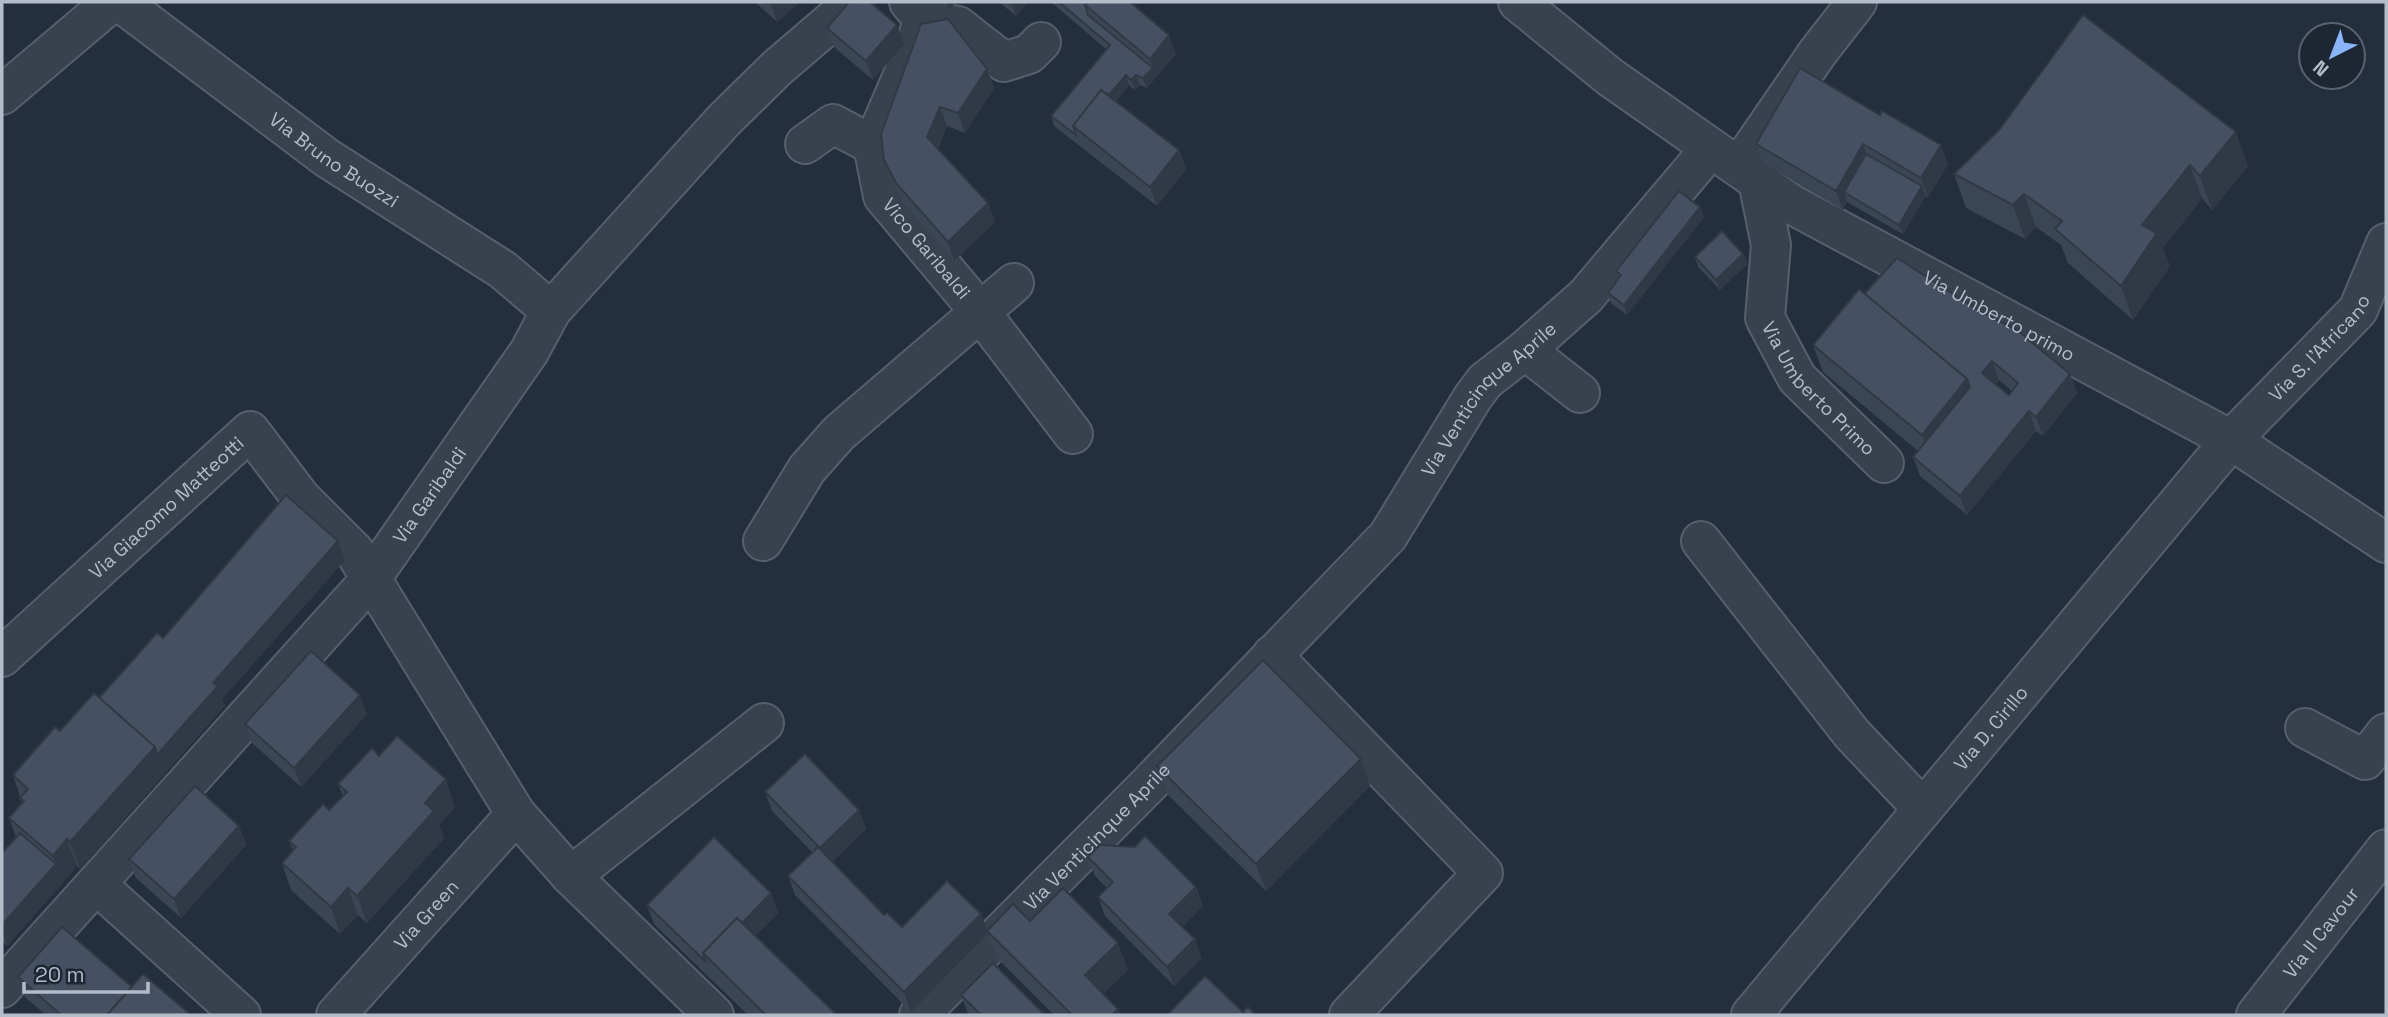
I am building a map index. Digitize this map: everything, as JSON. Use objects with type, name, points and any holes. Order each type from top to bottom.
[{"type":"street","points":[[2,95],[112,2]]},
{"type":"street","name":"Via Bruno Buozzi","points":[[120,2],[327,158],[503,270],[551,311]]},
{"type":"street","name":"Via Garibaldi","points":[[2,988],[370,580],[529,352],[551,311],[724,120],[777,68],[854,2]]},
{"type":"street","name":"Via Umberto primo","points":[[1518,2],[1611,77],[1791,204],[2231,440],[2386,543]]},
{"type":"street","name":"Via Venticinque Aprile","points":[[919,1015],[1147,786],[1388,536],[1473,397],[1485,382],[1525,351],[1736,165],[1857,2]]},
{"type":"street","points":[[805,144],[833,124],[873,145],[916,45],[916,11],[958,26],[1004,62],[1028,54],[1041,42]]},
{"type":"street","name":"Vico Garibaldi","points":[[873,145],[883,196],[981,313],[1073,434]]},
{"type":"street","name":"Via Umberto Primo","points":[[1736,165],[1771,245],[1765,318],[1797,377],[1884,463]]},
{"type":"street","name":"Via S. l'Africano","points":[[2231,440],[2372,304],[2386,243]]},
{"type":"street","points":[[763,541],[807,469],[839,433],[1014,283]]},
{"type":"street","points":[[1525,351],[1580,393]]},
{"type":"street","name":"Via Giacomo Matteotti","points":[[2,657],[250,431],[301,498],[354,551],[370,580]]},
{"type":"street","name":"Via D. Cirillo","points":[[1751,1015],[2231,440]]},
{"type":"street","points":[[1701,541],[1852,734],[1923,809]]},
{"type":"street","points":[[370,580],[390,606],[516,814],[571,876],[714,1015]]},
{"type":"street","points":[[1272,655],[1483,873],[1349,1015]]},
{"type":"street","points":[[571,876],[764,723]]},
{"type":"street","points":[[2305,728],[2365,760],[2386,733]]},
{"type":"street","name":"Via Green","points":[[336,1015],[516,814]]},
{"type":"street","name":"Via II Cavour","points":[[2256,1015],[2386,849]]},
{"type":"street","points":[[96,884],[241,1015]]},
{"type":"building","points":[[849,2],[870,2],[897,25],[866,61],[827,28]]},
{"type":"building","points":[[1059,2],[1088,2],[1085,5],[1088,15],[1153,68],[1143,78],[1136,75],[1131,80],[1126,75],[1109,95],[1101,90],[1073,126],[1076,135],[1051,116],[1110,45]]},
{"type":"building","points":[[1088,2],[1130,2],[1169,35],[1150,59],[1085,5]]},
{"type":"building","points":[[2083,15],[2236,132],[2200,176],[2190,165],[2142,225],[2157,233],[2121,286],[2055,229],[2062,221],[2024,194],[2013,205],[1954,174],[1999,130]]},
{"type":"building","points":[[948,19],[987,69],[958,113],[940,107],[927,137],[988,203],[948,242],[896,183],[884,160],[881,134],[921,24]]},
{"type":"building","points":[[1800,68],[1880,115],[1882,111],[1941,145],[1921,178],[1863,144],[1836,191],[1756,144]]},
{"type":"building","points":[[1101,90],[1179,150],[1150,187],[1073,126]]},
{"type":"building","points":[[1866,154],[1922,186],[1899,225],[1844,192]]},
{"type":"building","points":[[1679,191],[1700,207],[1624,305],[1608,293],[1621,275],[1616,271]]},
{"type":"building","points":[[1722,231],[1743,254],[1716,280],[1695,257]]},
{"type":"building","points":[[1897,258],[1981,312],[2017,330],[2070,374],[2036,417],[2029,411],[1960,496],[1913,457],[1970,387],[1967,379],[1864,294]],"holes":[[[1992,361],[2018,383],[2009,395],[1982,373]]]},
{"type":"building","points":[[1859,289],[1967,379],[1922,435],[1813,345]]},
{"type":"building","points":[[286,495],[338,541],[213,683],[218,686],[157,755],[155,747],[99,698],[157,633],[163,638]]},
{"type":"building","points":[[311,651],[360,695],[294,768],[245,724]]},
{"type":"building","points":[[1263,660],[1361,759],[1256,864],[1157,766]]},
{"type":"building","points":[[94,693],[155,747],[70,842],[67,839],[53,856],[9,818],[24,801],[20,798],[28,789],[13,775],[55,727],[60,731]]},
{"type":"building","points":[[397,736],[446,779],[425,803],[434,811],[357,896],[348,888],[331,907],[282,863],[296,847],[289,841],[323,804],[329,810],[347,792],[338,784],[372,748],[379,756]]},
{"type":"building","points":[[805,754],[859,810],[820,848],[765,792]]},
{"type":"building","points":[[195,786],[239,826],[174,899],[129,859]]},
{"type":"building","points":[[20,833],[56,864],[2,925],[2,853]]},
{"type":"building","points":[[1145,836],[1196,887],[1169,914],[1195,939],[1167,967],[1098,897],[1113,882],[1088,857],[1100,845],[1135,847]]},
{"type":"building","points":[[714,837],[771,893],[742,923],[737,918],[703,953],[705,961],[647,905]]},
{"type":"building","points":[[818,847],[884,915],[887,913],[902,927],[947,881],[981,914],[904,992],[788,876]]},
{"type":"building","points":[[1063,888],[1118,943],[1085,975],[1118,1009],[1112,1015],[1072,1015],[987,931],[1013,904],[1030,921]]},
{"type":"building","points":[[737,918],[837,1015],[766,1015],[703,953]]},
{"type":"building","points":[[62,927],[132,987],[107,1015],[61,1015],[18,977]]},
{"type":"building","points":[[993,963],[1045,1015],[981,1015],[961,995]]},
{"type":"building","points":[[143,974],[191,1015],[107,1015]]},
{"type":"building","points":[[1205,976],[1243,1012],[1248,1007],[1256,1015],[1167,1015]]}]
